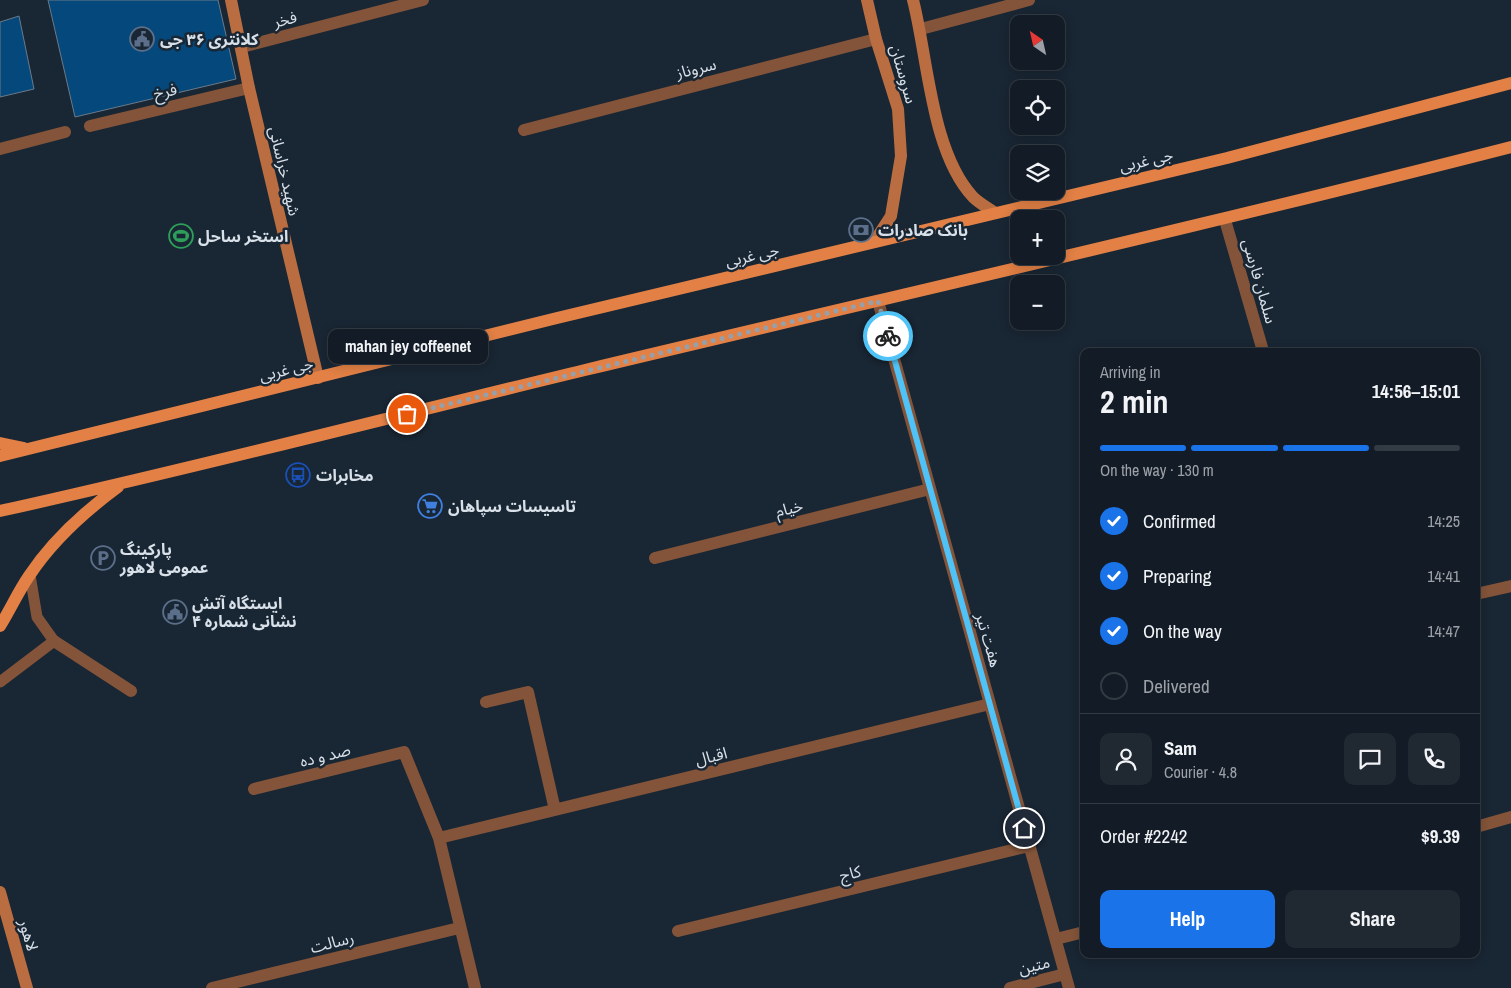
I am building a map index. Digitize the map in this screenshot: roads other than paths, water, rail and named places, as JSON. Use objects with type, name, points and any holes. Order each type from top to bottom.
[{"type":"main road","name":"جی غربی","points":[[0,456],[874,242],[1227,158],[1511,83]]},
{"type":"main road","points":[[0,511],[122,484],[582,371],[1225,220],[1511,147]]},
{"type":"main road","points":[[0,443],[26,449]]},
{"type":"main road","points":[[0,626],[30,575],[56,542],[76,522],[122,484]]},
{"type":"street","name":"شهید خراسانی","points":[[231,0],[242,47],[248,88],[318,378]]},
{"type":"street","name":"فخر","points":[[242,47],[423,0]]},
{"type":"street","name":"سروستان","points":[[867,0],[876,38],[898,109],[901,156],[891,216],[874,242]]},
{"type":"street","name":"سروستان","points":[[913,0],[921,29],[931,94],[951,163],[974,197],[995,213]]},
{"type":"street","points":[[921,29],[1029,0]]},
{"type":"street","name":"سروناز","points":[[524,130],[876,38]]},
{"type":"street","name":"فرخ","points":[[90,126],[248,88]]},
{"type":"street","points":[[0,149],[65,132]]},
{"type":"street","name":"سلمان فارسی","points":[[1225,220],[1262,348]]},
{"type":"street","name":"هفت تیر","points":[[878,301],[1069,988]]},
{"type":"street","name":"خیام","points":[[655,558],[930,489]]},
{"type":"street","points":[[1480,593],[1511,586]]},
{"type":"street","points":[[54,641],[131,691]]},
{"type":"street","points":[[486,702],[528,692],[555,810]]},
{"type":"street","name":"اقبال","points":[[439,838],[990,704]]},
{"type":"street","name":"صد و ده","points":[[254,789],[404,752],[439,838]]},
{"type":"street","points":[[1480,826],[1511,817]]},
{"type":"street","points":[[439,838],[459,928],[475,988]]},
{"type":"street","name":"کاج","points":[[678,931],[1029,846]]},
{"type":"street","name":"لاهور","points":[[0,892],[27,988]]},
{"type":"street","name":"رسالت","points":[[212,988],[459,928]]},
{"type":"street","points":[[1056,939],[1080,933]]},
{"type":"street","name":"متین","points":[[1010,988],[1065,974]]},
{"type":"lane","points":[[0,682],[54,641],[37,617],[30,575]]},
{"type":"place","name":"کلانتری ۳۶ جی","points":[[142,39]]},
{"type":"place","name":"بانک صادرات","points":[[861,230]]},
{"type":"place","name":"استخر ساحل","points":[[181,236]]},
{"type":"place","name":"mahan jey coffeenet","points":[[407,414]]},
{"type":"place","name":"مخابرات","points":[[298,475]]},
{"type":"place","name":"تاسیسات سپاهان","points":[[430,506]]},
{"type":"place","name":"پارکینگ عمومی لاهور","points":[[103,558]]},
{"type":"place","name":"ایستگاه آتش نشانی شماره ۴","points":[[175,612]]}]
